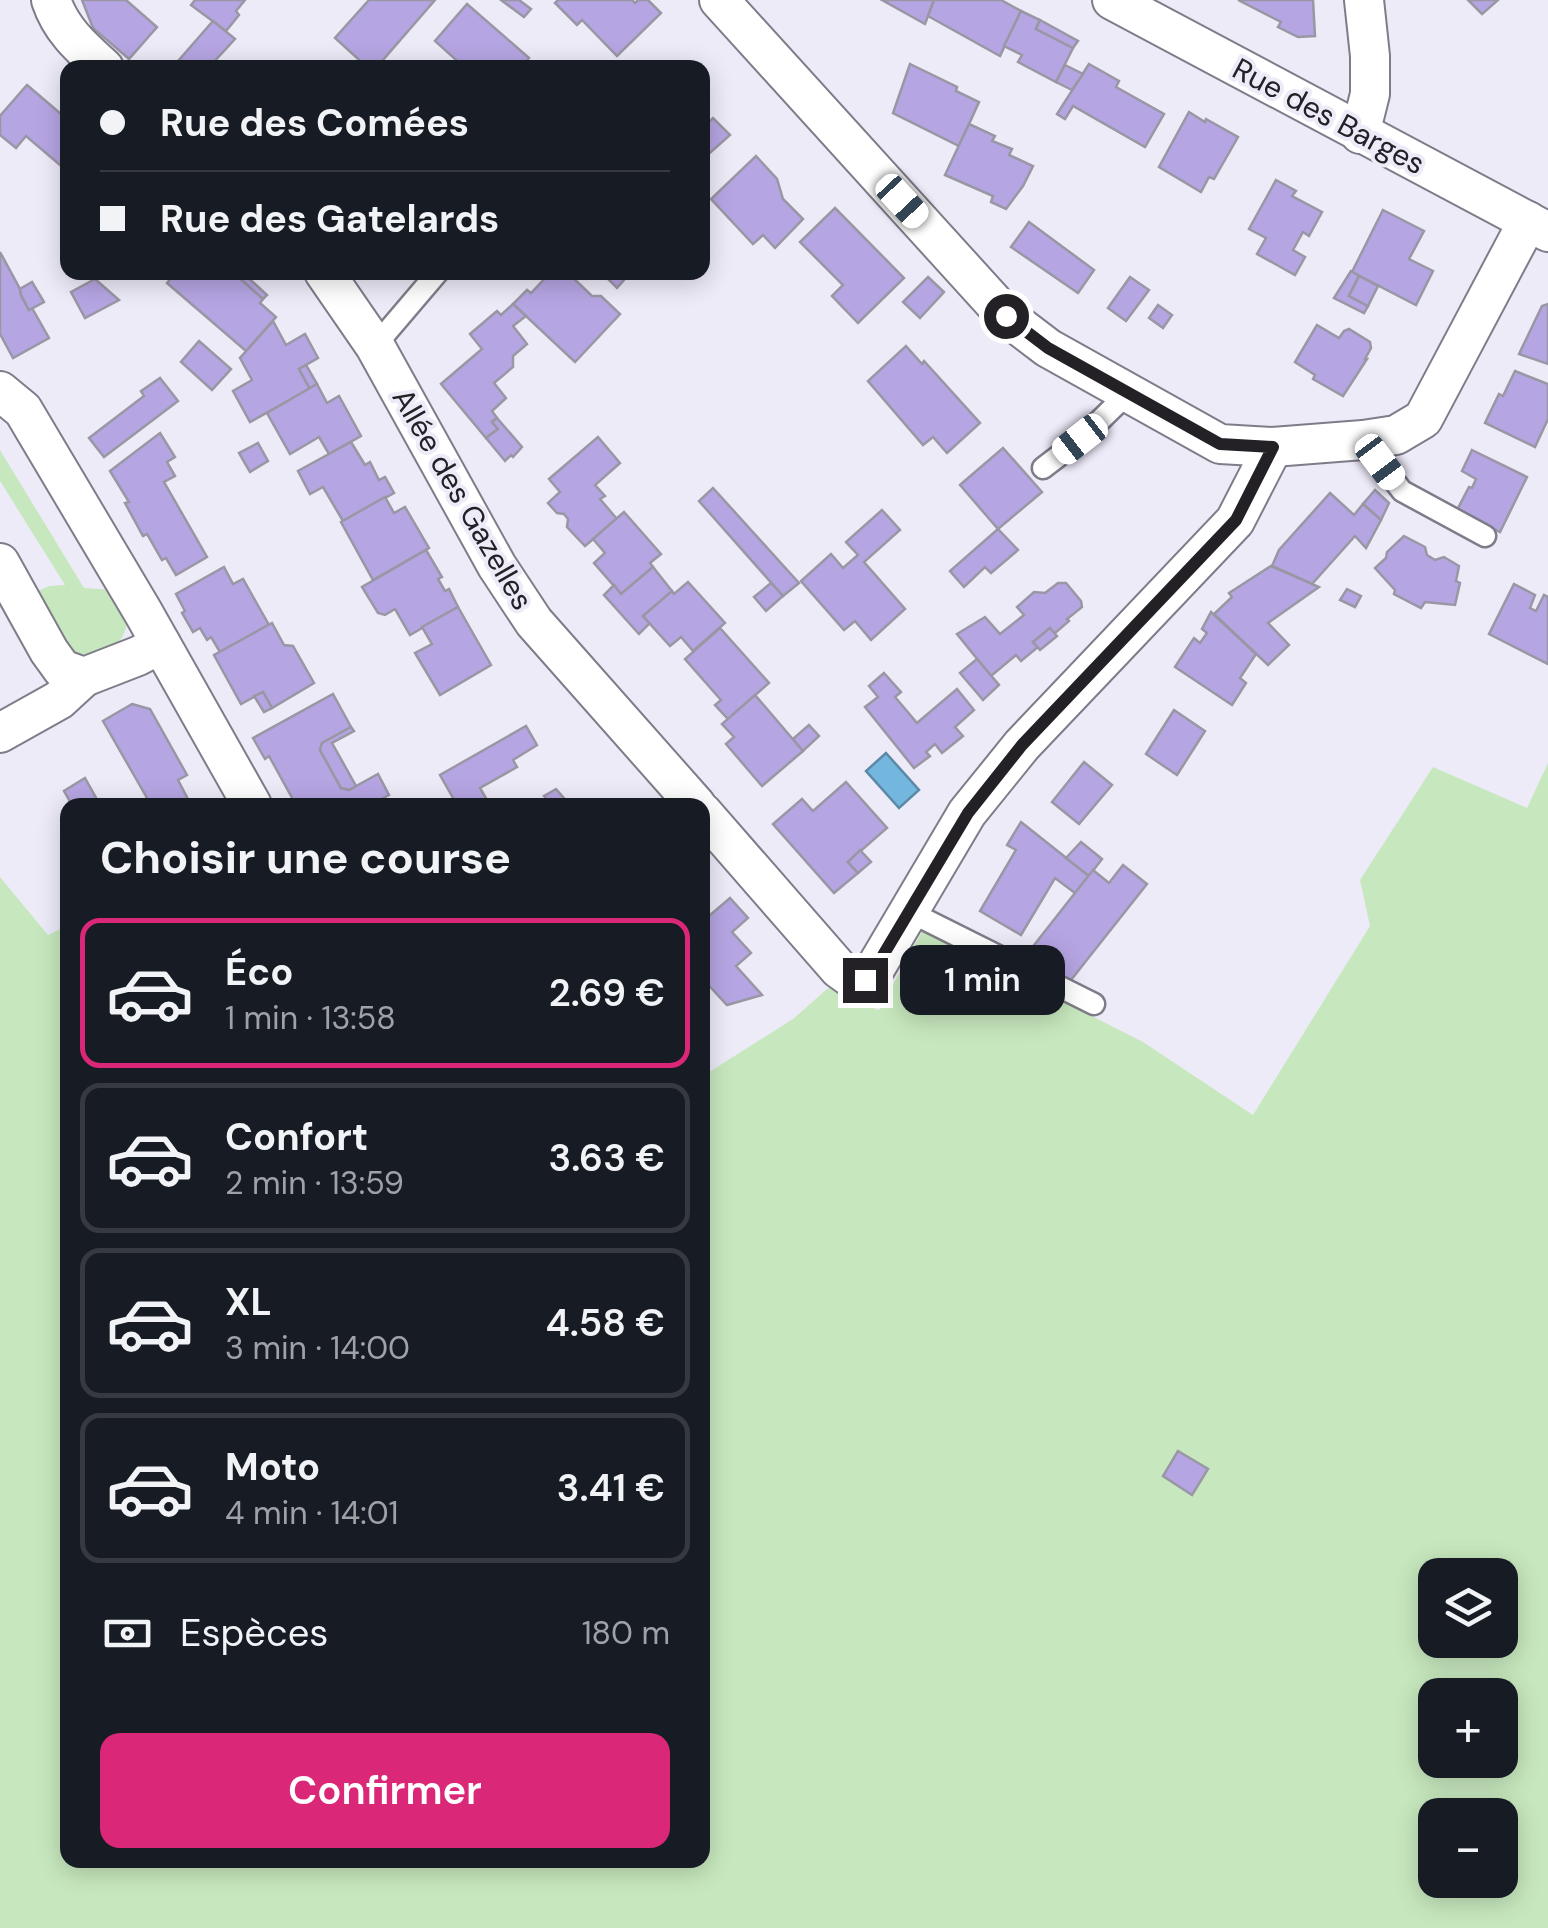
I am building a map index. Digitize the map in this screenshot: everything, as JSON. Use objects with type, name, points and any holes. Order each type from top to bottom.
[{"type":"street","points":[[51,0],[58,20],[95,60]]},
{"type":"street","points":[[719,0],[1006,316],[1048,348],[1220,444],[1273,447],[1362,440],[1396,435],[1422,419],[1538,226]]},
{"type":"street","name":"Rue des Barges","points":[[1112,0],[1538,226]]},
{"type":"street","points":[[1360,134],[1370,94],[1364,0]]},
{"type":"street","name":"Allée des Gazelles","points":[[330,280],[375,346],[497,566],[534,622],[690,798]]},
{"type":"street","points":[[0,391],[24,410],[248,798]]},
{"type":"street","points":[[710,834],[840,969],[854,979],[865,980],[968,813],[1022,745],[1236,520],[1273,447]]},
{"type":"street","points":[[0,564],[48,651],[62,669],[84,677]]},
{"type":"street","points":[[0,733],[58,700],[84,677],[160,644]]},
{"type":"lane","points":[[375,346],[431,280]]},
{"type":"lane","points":[[1043,468],[1128,394]]},
{"type":"lane","points":[[1362,440],[1402,491],[1485,536]]},
{"type":"lane","points":[[908,911],[1094,1004]]},
{"type":"green space","points":[[0,450],[84,588],[113,590],[128,621],[123,636],[112,647],[89,654],[73,651],[58,636],[31,594],[49,586],[65,585],[0,481]]},
{"type":"green space","points":[[1548,763],[1548,1928],[0,1928],[0,877],[48,935],[60,929],[60,1868],[710,1868],[710,1072],[793,1019],[835,982],[860,1003],[879,1010],[923,930],[1143,1042],[1253,1115],[1370,926],[1360,880],[1433,767],[1527,808]]},
{"type":"water","points":[[886,753],[919,790],[899,808],[866,771]]},
{"type":"building","points":[[82,0],[126,0],[157,27],[129,59],[93,28]]},
{"type":"building","points":[[195,0],[245,0],[226,31],[191,5]]},
{"type":"building","points":[[369,0],[435,0],[383,60],[359,60],[335,38]]},
{"type":"building","points":[[501,0],[519,0],[531,9],[524,17]]},
{"type":"building","points":[[648,0],[661,13],[617,56],[582,20],[577,25],[555,3]]},
{"type":"building","points":[[882,0],[934,0],[925,24]]},
{"type":"building","points":[[934,0],[1001,0],[1021,11],[1000,56],[928,16]]},
{"type":"building","points":[[1238,0],[1313,0],[1315,36],[1298,37],[1278,27],[1281,22]]},
{"type":"building","points":[[1468,0],[1498,0],[1482,14]]},
{"type":"building","points":[[467,4],[529,58],[456,60],[435,41]]},
{"type":"building","points":[[1021,11],[1040,20],[1036,29],[1073,48],[1056,82],[1018,62],[1022,55],[1004,46]]},
{"type":"building","points":[[1040,20],[1078,41],[1073,48],[1036,29]]},
{"type":"building","points":[[213,21],[235,39],[216,60],[179,60]]},
{"type":"building","points":[[910,64],[979,102],[959,146],[893,113]]},
{"type":"building","points":[[1089,64],[1119,81],[1116,87],[1164,114],[1145,147],[1073,106],[1065,119],[1057,114]]},
{"type":"building","points":[[1065,65],[1083,74],[1072,90],[1056,82]]},
{"type":"building","points":[[27,85],[60,113],[60,165],[26,136],[16,148],[0,135],[0,116]]},
{"type":"building","points":[[1189,112],[1238,137],[1214,179],[1209,177],[1201,192],[1159,167]]},
{"type":"building","points":[[713,118],[730,135],[710,153]]},
{"type":"building","points":[[969,124],[995,136],[992,141],[1012,149],[1009,155],[1033,166],[1006,209],[991,202],[993,196],[945,175]]},
{"type":"building","points":[[756,156],[777,179],[783,199],[803,219],[775,248],[763,235],[753,244],[711,199]]},
{"type":"building","points":[[1276,180],[1296,191],[1292,196],[1322,212],[1309,236],[1303,232],[1293,250],[1305,257],[1295,275],[1257,254],[1266,238],[1249,229]]},
{"type":"building","points":[[835,208],[904,278],[858,323],[832,296],[843,285],[800,242]]},
{"type":"building","points":[[1383,210],[1424,231],[1409,259],[1433,271],[1416,305],[1352,272]]},
{"type":"building","points":[[1029,222],[1094,270],[1078,293],[1011,247]]},
{"type":"building","points":[[0,252],[29,310],[32,308],[49,338],[13,358],[0,334]]},
{"type":"building","points":[[1351,271],[1359,276],[1349,296],[1368,306],[1364,313],[1334,298]]},
{"type":"building","points":[[1359,276],[1378,286],[1368,306],[1349,296]]},
{"type":"building","points":[[928,277],[944,292],[920,318],[903,302]]},
{"type":"building","points":[[1130,277],[1149,290],[1126,321],[1108,308]]},
{"type":"building","points":[[96,280],[119,300],[85,318],[71,292]]},
{"type":"building","points":[[242,280],[276,317],[246,351],[167,283]]},
{"type":"building","points":[[242,280],[251,280],[267,295],[263,299]]},
{"type":"building","points":[[543,280],[575,280],[620,314],[575,362],[513,304],[527,290],[531,293]]},
{"type":"building","points":[[32,282],[44,302],[29,310],[20,289]]},
{"type":"building","points":[[513,304],[526,316],[513,326],[527,344],[513,356],[513,367],[494,383],[506,398],[492,411],[497,418],[492,422],[498,429],[486,438],[441,384],[482,349],[470,334],[497,311],[501,315]]},
{"type":"building","points":[[1548,304],[1548,364],[1519,354],[1542,306]]},
{"type":"building","points":[[1158,305],[1172,315],[1163,328],[1149,318]]},
{"type":"building","points":[[273,321],[286,345],[305,334],[318,358],[299,369],[310,389],[250,422],[233,391],[252,380],[240,358]]},
{"type":"building","points":[[1317,325],[1339,338],[1349,329],[1370,342],[1367,359],[1343,396],[1313,379],[1315,375],[1295,362]]},
{"type":"building","points":[[199,341],[231,369],[212,390],[181,362]]},
{"type":"building","points":[[906,346],[980,423],[947,453],[933,437],[923,445],[868,381]]},
{"type":"building","points":[[306,365],[317,384],[310,389],[299,369]]},
{"type":"building","points":[[1515,371],[1548,384],[1548,419],[1535,447],[1485,423]]},
{"type":"building","points":[[160,378],[178,401],[104,457],[89,438],[144,396],[141,391]]},
{"type":"building","points":[[317,384],[327,403],[339,396],[361,436],[329,454],[319,437],[290,454],[267,413]]},
{"type":"building","points":[[497,418],[522,447],[505,461],[486,438],[498,429],[492,422]]},
{"type":"building","points":[[160,433],[175,457],[167,462],[175,476],[164,482],[207,557],[176,575],[147,534],[143,536],[110,471]]},
{"type":"building","points":[[598,437],[620,463],[595,485],[605,496],[600,499],[617,519],[585,546],[567,527],[564,514],[557,513],[548,503],[560,492],[549,479]]},
{"type":"building","points":[[351,442],[365,465],[370,462],[379,480],[385,477],[394,493],[343,521],[323,487],[310,494],[298,471]]},
{"type":"building","points":[[258,443],[268,461],[250,472],[239,453]]},
{"type":"building","points":[[1003,448],[1042,492],[998,529],[960,485]]},
{"type":"building","points":[[1472,450],[1527,477],[1500,532],[1457,510],[1476,479],[1462,471]]},
{"type":"building","points":[[713,488],[799,583],[783,596],[699,501]]},
{"type":"building","points":[[1375,490],[1389,503],[1381,520],[1363,504]]},
{"type":"building","points":[[1330,493],[1354,515],[1363,504],[1381,520],[1366,548],[1355,536],[1312,584],[1272,566],[1279,550]]},
{"type":"building","points":[[385,497],[394,513],[405,507],[429,548],[373,580],[341,522]]},
{"type":"building","points":[[882,510],[900,530],[864,562],[905,609],[871,640],[855,621],[844,630],[801,581],[831,554],[843,568],[858,555],[846,542]]},
{"type":"building","points":[[624,512],[661,554],[650,563],[653,567],[621,594],[594,563],[605,553],[593,539]]},
{"type":"building","points":[[998,529],[1018,550],[991,573],[985,567],[964,587],[950,571]]},
{"type":"building","points":[[1404,536],[1425,547],[1427,555],[1435,560],[1444,557],[1459,566],[1455,605],[1425,602],[1421,608],[1394,594],[1395,590],[1375,568]]},
{"type":"building","points":[[426,550],[442,577],[438,579],[445,591],[449,589],[458,607],[410,635],[395,609],[385,615],[378,613],[362,587]]},
{"type":"building","points":[[1271,566],[1319,587],[1268,623],[1289,645],[1268,665],[1214,614],[1232,597],[1229,593]]},
{"type":"building","points":[[224,567],[233,584],[243,579],[269,625],[220,652],[200,628],[193,632],[176,594]]},
{"type":"building","points":[[653,567],[672,591],[643,616],[650,623],[639,634],[604,595],[614,585],[621,594]]},
{"type":"building","points":[[688,582],[725,623],[693,651],[681,637],[670,646],[643,616]]},
{"type":"building","points":[[771,583],[783,596],[766,611],[754,597]]},
{"type":"building","points":[[1058,583],[1066,583],[1082,607],[1054,634],[1050,628],[1033,642],[1038,647],[1021,661],[1016,655],[991,676],[957,634],[985,617],[1000,634],[1024,615],[1017,607],[1034,592],[1045,593]]},
{"type":"building","points":[[1514,584],[1535,595],[1530,608],[1536,611],[1544,595],[1548,597],[1548,664],[1489,634]]},
{"type":"building","points":[[1347,589],[1361,596],[1355,607],[1340,600]]},
{"type":"building","points":[[458,607],[491,665],[440,695],[415,653],[432,644],[422,627]]},
{"type":"building","points":[[1211,612],[1256,654],[1240,678],[1246,683],[1232,705],[1175,667],[1194,638],[1200,643],[1207,633],[1202,629]]},
{"type":"building","points":[[272,623],[284,645],[293,646],[314,683],[272,708],[263,692],[241,704],[214,655]]},
{"type":"building","points":[[720,628],[769,683],[728,719],[715,705],[721,700],[685,659]]},
{"type":"building","points":[[1050,628],[1057,636],[1040,650],[1033,642]]},
{"type":"building","points":[[977,659],[999,685],[983,700],[960,673]]},
{"type":"building","points":[[884,673],[901,692],[895,697],[917,723],[957,689],[974,710],[955,727],[963,736],[942,753],[935,744],[926,752],[930,756],[914,768],[865,707],[878,697],[869,686]]},
{"type":"building","points":[[263,692],[272,708],[264,712],[254,696]]},
{"type":"building","points":[[333,694],[351,727],[322,743],[320,750],[341,788],[349,790],[378,774],[389,795],[292,798],[269,756],[265,759],[253,738]]},
{"type":"building","points":[[755,695],[803,751],[762,786],[726,744],[734,737],[722,724]]},
{"type":"building","points":[[132,704],[150,709],[187,775],[178,780],[187,798],[147,798],[103,721]]},
{"type":"building","points":[[1174,710],[1205,731],[1177,775],[1146,754]]},
{"type":"building","points":[[809,725],[819,736],[803,751],[793,739]]},
{"type":"building","points":[[526,726],[537,745],[513,760],[517,767],[480,788],[486,798],[453,798],[440,775]]},
{"type":"building","points":[[351,727],[354,731],[332,743],[356,786],[349,790],[341,788],[320,750],[322,743]]},
{"type":"building","points":[[1084,762],[1112,785],[1079,824],[1052,802]]},
{"type":"building","points":[[85,778],[96,798],[68,798],[64,791]]},
{"type":"building","points":[[846,782],[887,828],[848,862],[858,873],[834,893],[773,824],[802,799],[813,811]]},
{"type":"building","points":[[556,789],[564,798],[546,798]]},
{"type":"building","points":[[1021,822],[1089,876],[1075,893],[1055,878],[1021,935],[980,911],[1016,850],[1007,845]]},
{"type":"building","points":[[1081,842],[1102,859],[1089,876],[1066,858]]},
{"type":"building","points":[[860,850],[871,862],[858,873],[848,862]]},
{"type":"building","points":[[1123,865],[1147,884],[1067,985],[1031,949],[1093,870],[1109,883]]},
{"type":"building","points":[[730,898],[748,918],[732,932],[751,953],[736,966],[762,995],[727,1005],[710,987],[710,915]]},
{"type":"building","points":[[1178,1451],[1208,1469],[1192,1495],[1163,1476]]},
{"type":"route","points":[[865,980],[968,813],[1022,745],[1236,520],[1273,447],[1220,444],[1048,348],[1006,316]]}]
